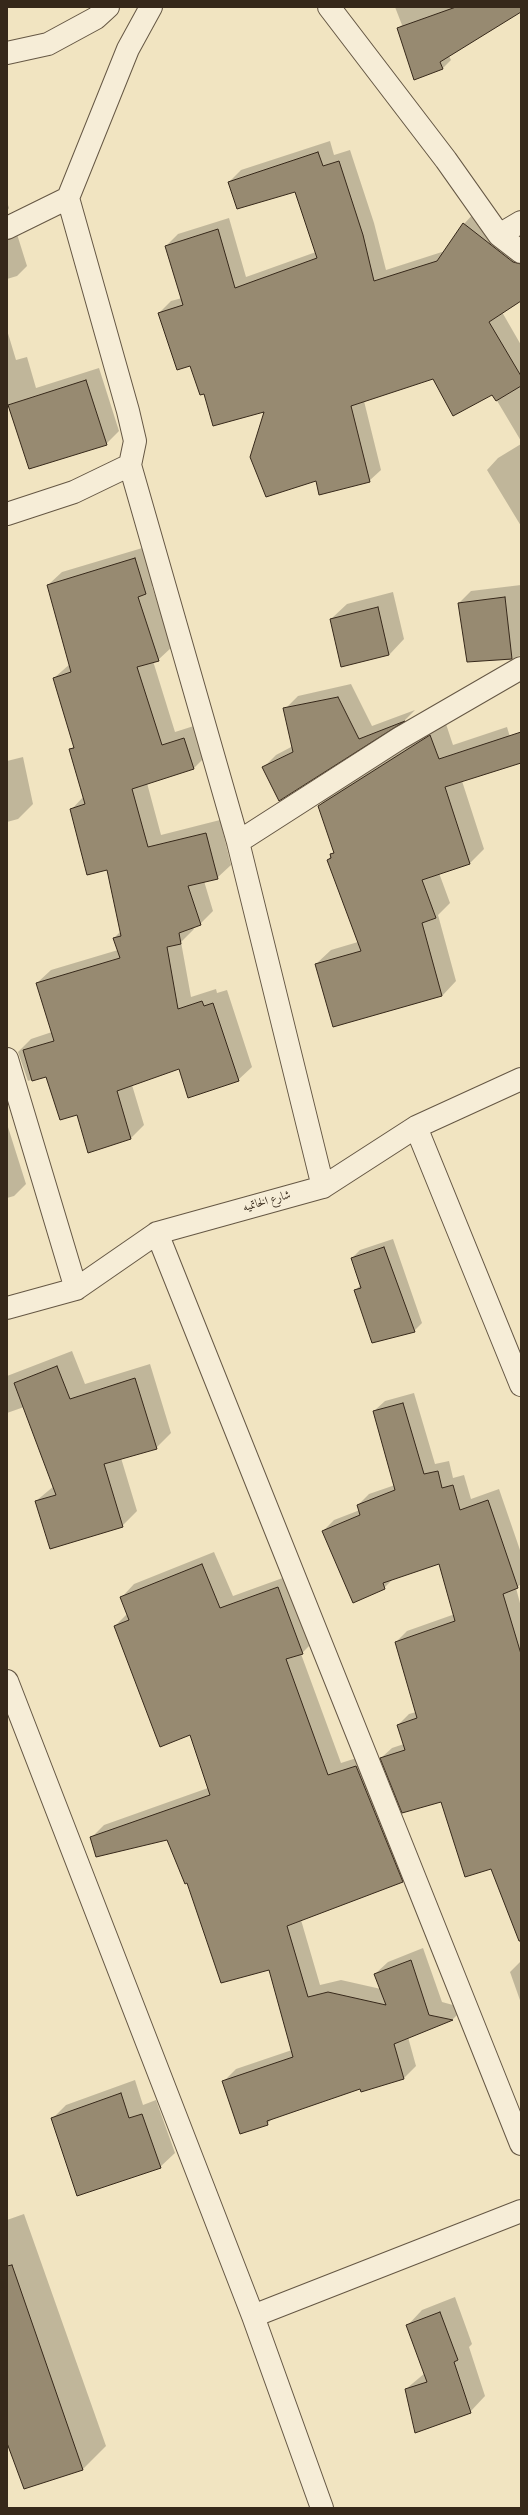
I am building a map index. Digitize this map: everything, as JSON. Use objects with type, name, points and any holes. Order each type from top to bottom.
[{"type":"street","points":[[7,53],[48,44],[96,18],[108,7]]},
{"type":"street","points":[[151,7],[128,49],[68,198],[128,411],[135,441],[130,465],[238,842],[323,1187]]},
{"type":"street","points":[[329,7],[446,160],[499,235],[521,252]]},
{"type":"street","points":[[7,228],[68,198]]},
{"type":"street","points":[[499,235],[521,222]]},
{"type":"street","points":[[7,514],[74,492],[130,465]]},
{"type":"street","points":[[238,842],[400,738],[521,668]]},
{"type":"street","points":[[7,1059],[76,1289]]},
{"type":"street","name":"شارع الخاتميه","points":[[7,1308],[76,1289],[157,1233],[323,1187],[416,1127],[521,1079]]},
{"type":"street","points":[[416,1127],[521,1385]]},
{"type":"street","points":[[157,1233],[521,2144]]},
{"type":"street","points":[[7,1682],[253,2316],[322,2508]]},
{"type":"street","points":[[253,2316],[521,2211]]},
{"type":"building","points":[[456,7],[521,7],[521,12],[440,62],[443,69],[414,80],[397,28]]},
{"type":"building","points":[[318,152],[323,166],[339,161],[363,235],[374,281],[437,261],[463,223],[513,262],[521,264],[521,301],[489,322],[521,376],[521,386],[496,401],[492,395],[453,416],[433,379],[351,406],[370,482],[319,495],[316,481],[266,497],[250,457],[264,412],[213,426],[204,394],[200,395],[190,366],[177,370],[158,313],[183,305],[165,246],[218,229],[235,288],[317,258],[295,192],[237,209],[228,182]]},
{"type":"building","points":[[86,380],[107,445],[29,469],[8,405]]},
{"type":"building","points":[[135,558],[146,594],[138,597],[159,661],[137,667],[162,745],[184,738],[194,769],[132,789],[148,847],[206,833],[218,879],[188,886],[201,925],[179,933],[181,944],[167,947],[178,1009],[202,1001],[204,1006],[213,1003],[239,1081],[188,1098],[179,1069],[117,1091],[131,1139],[88,1153],[77,1115],[60,1120],[46,1077],[32,1081],[23,1050],[54,1041],[36,983],[120,958],[113,938],[121,936],[107,870],[87,875],[70,809],[85,804],[69,749],[74,748],[53,678],[71,672],[47,585]]},
{"type":"building","points":[[505,597],[512,659],[467,662],[458,603]]},
{"type":"building","points":[[378,607],[389,655],[341,667],[330,619]]},
{"type":"building","points":[[338,697],[359,739],[405,721],[279,801],[262,767],[293,752],[283,708]]},
{"type":"building","points":[[521,732],[521,763],[445,787],[470,864],[422,880],[436,918],[422,923],[442,996],[333,1027],[315,964],[361,951],[327,860],[331,858],[330,854],[334,853],[318,806],[430,735],[439,759]]},
{"type":"building","points":[[384,1247],[415,1332],[372,1343],[354,1290],[361,1288],[351,1258]]},
{"type":"building","points":[[57,1366],[70,1399],[135,1378],[157,1449],[104,1464],[123,1527],[50,1549],[35,1501],[56,1495],[14,1383]]},
{"type":"building","points":[[403,1403],[424,1474],[438,1471],[442,1488],[453,1485],[460,1510],[488,1500],[518,1588],[503,1594],[521,1654],[521,1941],[519,1941],[491,1869],[465,1877],[441,1802],[402,1813],[380,1758],[405,1750],[397,1725],[417,1718],[395,1642],[455,1621],[439,1564],[383,1583],[385,1589],[353,1603],[322,1531],[360,1515],[357,1505],[395,1490],[373,1411]]},
{"type":"building","points":[[202,1564],[220,1608],[278,1587],[303,1654],[286,1659],[328,1775],[356,1766],[403,1882],[287,1926],[308,1997],[328,1992],[386,2005],[374,1974],[411,1960],[429,2015],[453,2020],[394,2044],[404,2079],[361,2092],[360,2089],[267,2121],[268,2125],[240,2134],[222,2081],[293,2057],[269,1970],[221,1983],[187,1883],[185,1884],[167,1840],[96,1857],[90,1837],[210,1795],[190,1735],[160,1747],[114,1626],[129,1620],[120,1597]]},
{"type":"building","points":[[121,2093],[129,2118],[142,2114],[161,2168],[77,2196],[51,2118]]},
{"type":"building","points":[[12,2265],[83,2470],[24,2489],[7,2443],[7,2266]]},
{"type":"building","points":[[440,2312],[458,2360],[454,2362],[471,2413],[415,2433],[405,2389],[427,2382],[406,2325]]}]
